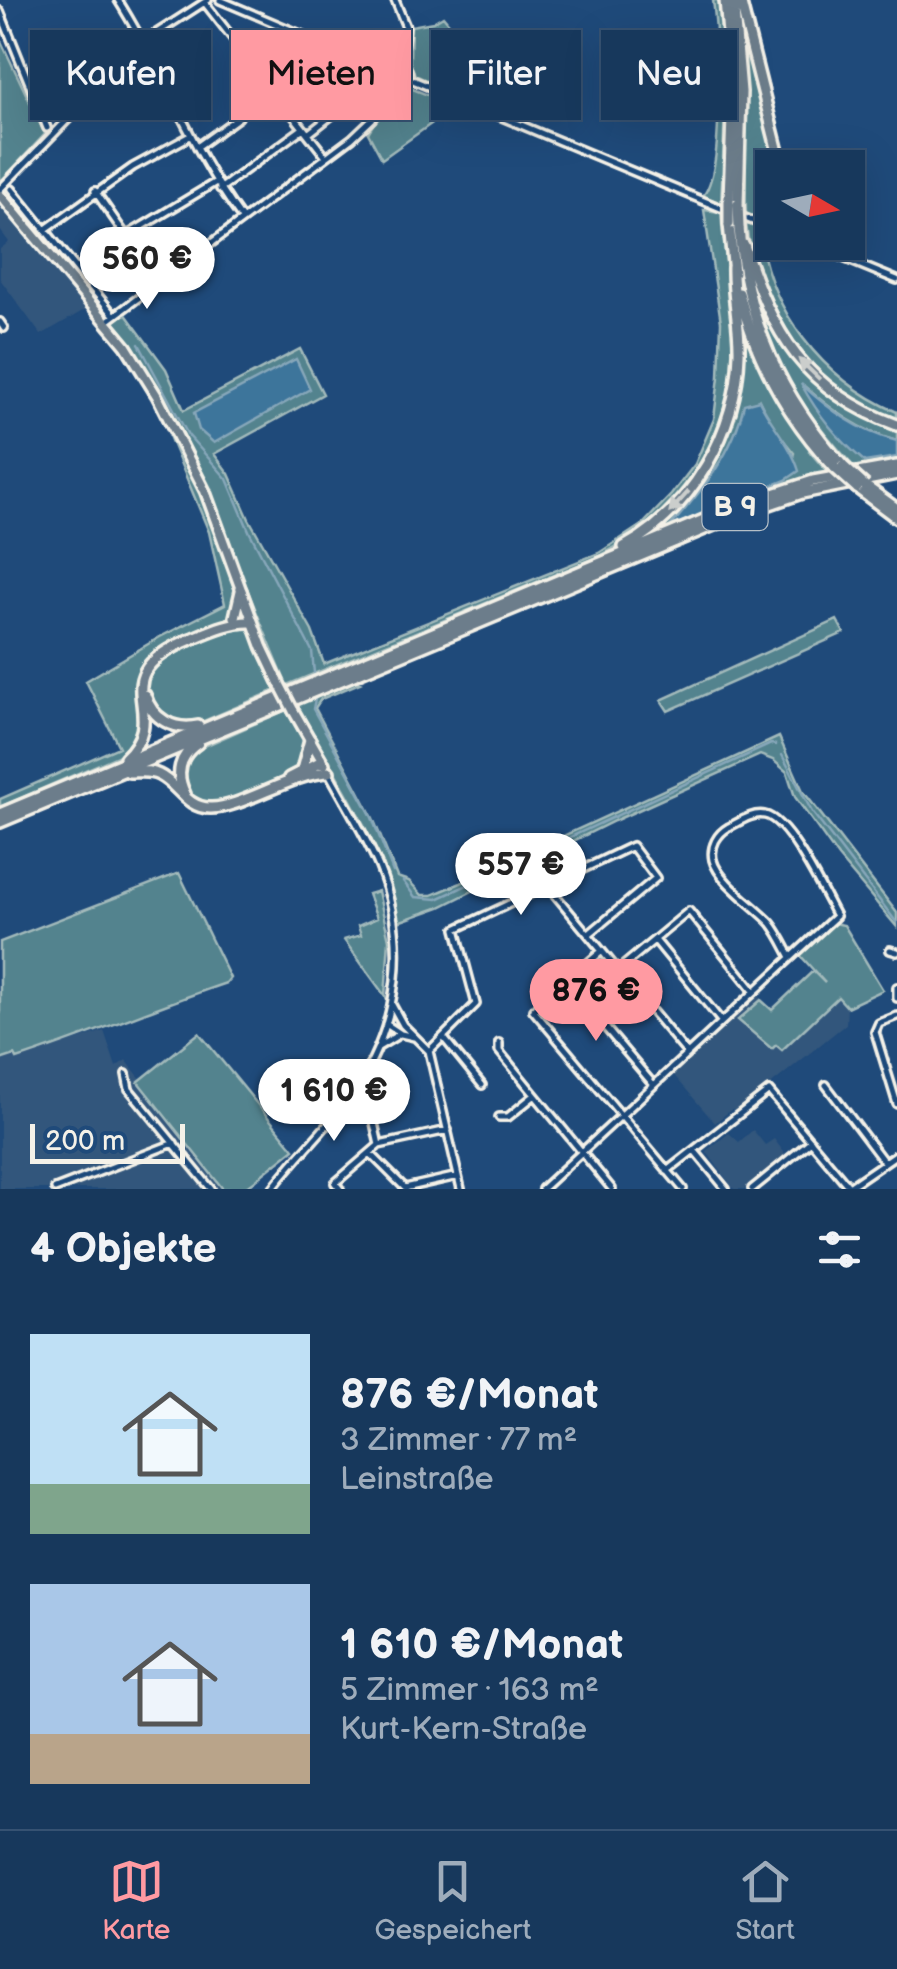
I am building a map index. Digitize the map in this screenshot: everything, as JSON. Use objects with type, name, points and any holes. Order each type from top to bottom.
[{"type":"highway","points":[[579,571],[635,541],[664,519],[684,497],[715,449],[736,384],[739,336],[733,267],[733,90],[725,0]]},
{"type":"highway","points":[[734,201],[741,92],[737,0]]},
{"type":"highway","points":[[737,0],[777,150]]},
{"type":"highway","points":[[734,226],[776,330],[797,358],[848,402],[897,425]]},
{"type":"highway","points":[[734,226],[752,310],[766,351],[796,407],[839,467]]},
{"type":"highway","points":[[733,267],[752,337],[773,384],[804,433],[897,518]]},
{"type":"highway","name":"B 9","points":[[0,822],[579,571],[768,494],[832,476],[897,466]]},
{"type":"highway","name":"B 9","points":[[217,727],[738,515],[802,493],[897,474]]},
{"type":"highway","points":[[861,487],[897,509]]},
{"type":"highway","points":[[217,629],[235,617],[242,591]]},
{"type":"highway","points":[[235,617],[250,620]]},
{"type":"highway","points":[[250,620],[217,629],[156,656],[149,663],[141,683],[144,732],[120,768],[157,774],[189,801],[216,808],[325,769]]},
{"type":"highway","points":[[141,683],[146,703],[164,722],[190,728],[217,727]]},
{"type":"highway","points":[[189,801],[179,779],[181,762],[191,748],[217,727]]},
{"type":"highway","points":[[302,770],[310,740]]},
{"type":"highway","name":"B 9","points":[[0,814],[120,768]]},
{"type":"highway","points":[[283,782],[302,770],[325,769]]},
{"type":"main road","points":[[0,190],[140,366],[197,474],[231,556],[250,620],[325,769]]},
{"type":"street","points":[[118,0],[137,30]]},
{"type":"street","points":[[220,0],[291,30]]},
{"type":"street","points":[[396,0],[406,30]]},
{"type":"street","points":[[161,30],[206,2],[326,158]]},
{"type":"street","points":[[0,11],[48,128]]},
{"type":"street","points":[[411,79],[755,223]]},
{"type":"street","points":[[0,190],[68,120]]},
{"type":"street","points":[[183,120],[220,189],[242,220]]},
{"type":"street","points":[[197,148],[234,120]]},
{"type":"street","points":[[220,189],[322,120]]},
{"type":"street","points":[[106,322],[326,158],[370,120]]},
{"type":"street","points":[[46,229],[133,166],[191,136]]},
{"type":"street","points":[[126,236],[216,182]]},
{"type":"street","points":[[12,190],[114,316]]},
{"type":"street","points":[[95,192],[158,282]]},
{"type":"street","points":[[849,260],[897,280]]},
{"type":"street","points":[[272,1189],[346,1102],[378,1047],[391,1004],[396,958],[394,924],[378,864],[325,769]]},
{"type":"street","points":[[542,1189],[836,916],[777,820],[758,814],[723,831],[713,849],[715,866],[770,923],[790,957]]},
{"type":"street","points":[[429,1051],[474,1008],[477,1000],[456,929],[632,846],[656,878],[589,934]]},
{"type":"street","points":[[548,885],[687,1052]]},
{"type":"street","points":[[618,970],[689,911],[754,991]]},
{"type":"street","points":[[655,940],[721,1021]]},
{"type":"street","points":[[602,951],[533,1010],[683,1189]]},
{"type":"street","points":[[566,981],[653,1084]]},
{"type":"street","points":[[897,986],[897,998]]},
{"type":"street","points":[[391,1004],[403,1025],[429,1051],[461,1189]]},
{"type":"street","points":[[897,1016],[879,1023],[876,1032],[897,1104]]},
{"type":"street","points":[[386,1024],[403,1025]]},
{"type":"street","points":[[386,1024],[414,1037]]},
{"type":"street","points":[[378,1047],[402,1034]]},
{"type":"street","points":[[443,1037],[482,1085]]},
{"type":"street","points":[[499,1043],[499,1051],[612,1189]]},
{"type":"street","points":[[126,1074],[129,1089],[211,1189]]},
{"type":"street","points":[[826,1085],[884,1162]]},
{"type":"street","points":[[667,1171],[770,1091],[847,1188],[897,1154]]},
{"type":"street","points":[[499,1116],[508,1117],[534,1096]]},
{"type":"street","points":[[376,1105],[372,1114],[379,1145]]},
{"type":"street","points":[[337,1187],[379,1145],[448,1130]]},
{"type":"street","points":[[752,1189],[810,1142]]},
{"type":"street","points":[[55,1189],[174,1144]]},
{"type":"street","points":[[694,1150],[726,1189]]},
{"type":"street","points":[[370,1153],[406,1189],[458,1176]]},
{"type":"shaded area","points":[[0,205],[86,309],[41,335],[0,279],[0,249],[9,242],[0,230]]},
{"type":"shaded area","points":[[296,359],[310,389],[214,443],[199,430],[194,413]]},
{"type":"shaded area","points":[[801,384],[845,419],[897,441],[897,457],[865,462],[829,426]]},
{"type":"shaded area","points":[[759,400],[799,471],[786,480],[670,527],[725,455],[744,404]]},
{"type":"shaded area","points":[[813,969],[847,1007],[846,1024],[738,1111],[731,1110],[715,1123],[672,1073],[757,995],[772,1008]]},
{"type":"shaded area","points":[[104,1031],[116,1067],[126,1060],[141,1079],[138,1082],[223,1189],[0,1189],[0,1060],[15,1054],[18,1059]]},
{"type":"shaded area","points":[[753,1130],[765,1145],[774,1139],[786,1155],[745,1189],[734,1189],[706,1151],[729,1133],[739,1142]]},
{"type":"green space","points":[[713,0],[719,0],[722,30],[715,30]]},
{"type":"green space","points":[[443,16],[455,30],[431,30],[431,82],[415,75],[411,65],[411,26]]},
{"type":"green space","points":[[744,33],[775,150],[755,150],[755,219],[746,215]]},
{"type":"green space","points":[[0,39],[30,102],[30,120],[38,120],[45,134],[0,182]]},
{"type":"green space","points":[[411,88],[431,96],[431,120],[436,120],[382,159],[368,133],[376,120],[411,120]]},
{"type":"green space","points":[[718,120],[724,120],[721,203],[703,196],[710,181]]},
{"type":"green space","points":[[704,210],[721,212],[732,317],[730,385],[710,445],[675,496],[628,539],[600,556],[287,685],[189,453],[141,365],[112,323],[125,313],[166,369],[184,410],[300,349],[323,394],[214,454],[229,474],[249,519],[312,631],[324,664],[599,553],[643,524],[671,495],[695,464],[714,419],[719,377],[721,322]]},
{"type":"green space","points":[[746,223],[755,226],[755,260],[765,260],[787,314],[803,338],[845,381],[897,412],[897,421],[839,390],[814,368],[775,317],[752,256]]},
{"type":"green space","points":[[755,297],[796,360],[830,395],[872,421],[897,429],[897,441],[871,432],[836,412],[804,386],[865,461],[897,457],[897,463],[855,468],[837,448],[782,369]]},
{"type":"green space","points":[[739,314],[771,383],[811,448],[809,451],[828,473],[752,497],[647,539],[691,493],[717,456],[741,379]],"holes":[[[759,400],[770,423],[794,453],[786,480],[672,525],[721,461]]]},
{"type":"green space","points":[[170,438],[175,439],[193,475],[225,550],[235,595],[233,610],[220,623],[165,646],[144,664],[138,681],[141,732],[129,751],[0,807],[0,799],[119,747],[86,681],[225,604],[209,532]]},
{"type":"green space","points":[[837,620],[844,633],[668,711],[661,700]]},
{"type":"green space","points":[[240,626],[251,630],[276,690],[192,726],[164,718],[152,704],[147,687],[159,660],[191,642]]},
{"type":"green space","points":[[354,680],[360,683],[321,699],[315,708],[373,818],[397,877],[409,881],[422,895],[461,883],[779,737],[803,791],[897,913],[897,927],[838,857],[795,797],[787,772],[760,755],[614,821],[440,907],[398,922],[370,836],[297,705]]},
{"type":"green space","points":[[286,710],[306,746],[298,767],[232,799],[205,802],[192,796],[181,771],[191,752]]},
{"type":"green space","points":[[179,873],[230,978],[226,983],[17,1059],[15,1055],[0,1060],[0,942]]},
{"type":"green space","points":[[378,891],[389,940],[385,996],[344,940],[361,935],[358,926],[377,918],[368,894]]},
{"type":"green space","points":[[834,923],[844,925],[883,990],[847,1007],[838,997],[782,1050],[776,1045],[772,1049],[738,1020],[761,1000],[772,1010],[813,971],[825,983],[800,955]]},
{"type":"green space","points":[[199,1033],[294,1149],[244,1189],[223,1189],[138,1082]]},
{"type":"waterway","points":[[139,344],[188,435],[227,479],[250,533],[312,651],[314,673]]},
{"type":"waterway","points":[[315,699],[313,709],[371,815],[393,872]]},
{"type":"waterway","points":[[403,881],[415,897],[437,899],[776,745]]},
{"type":"waterway","points":[[782,755],[812,812],[897,923]]}]
